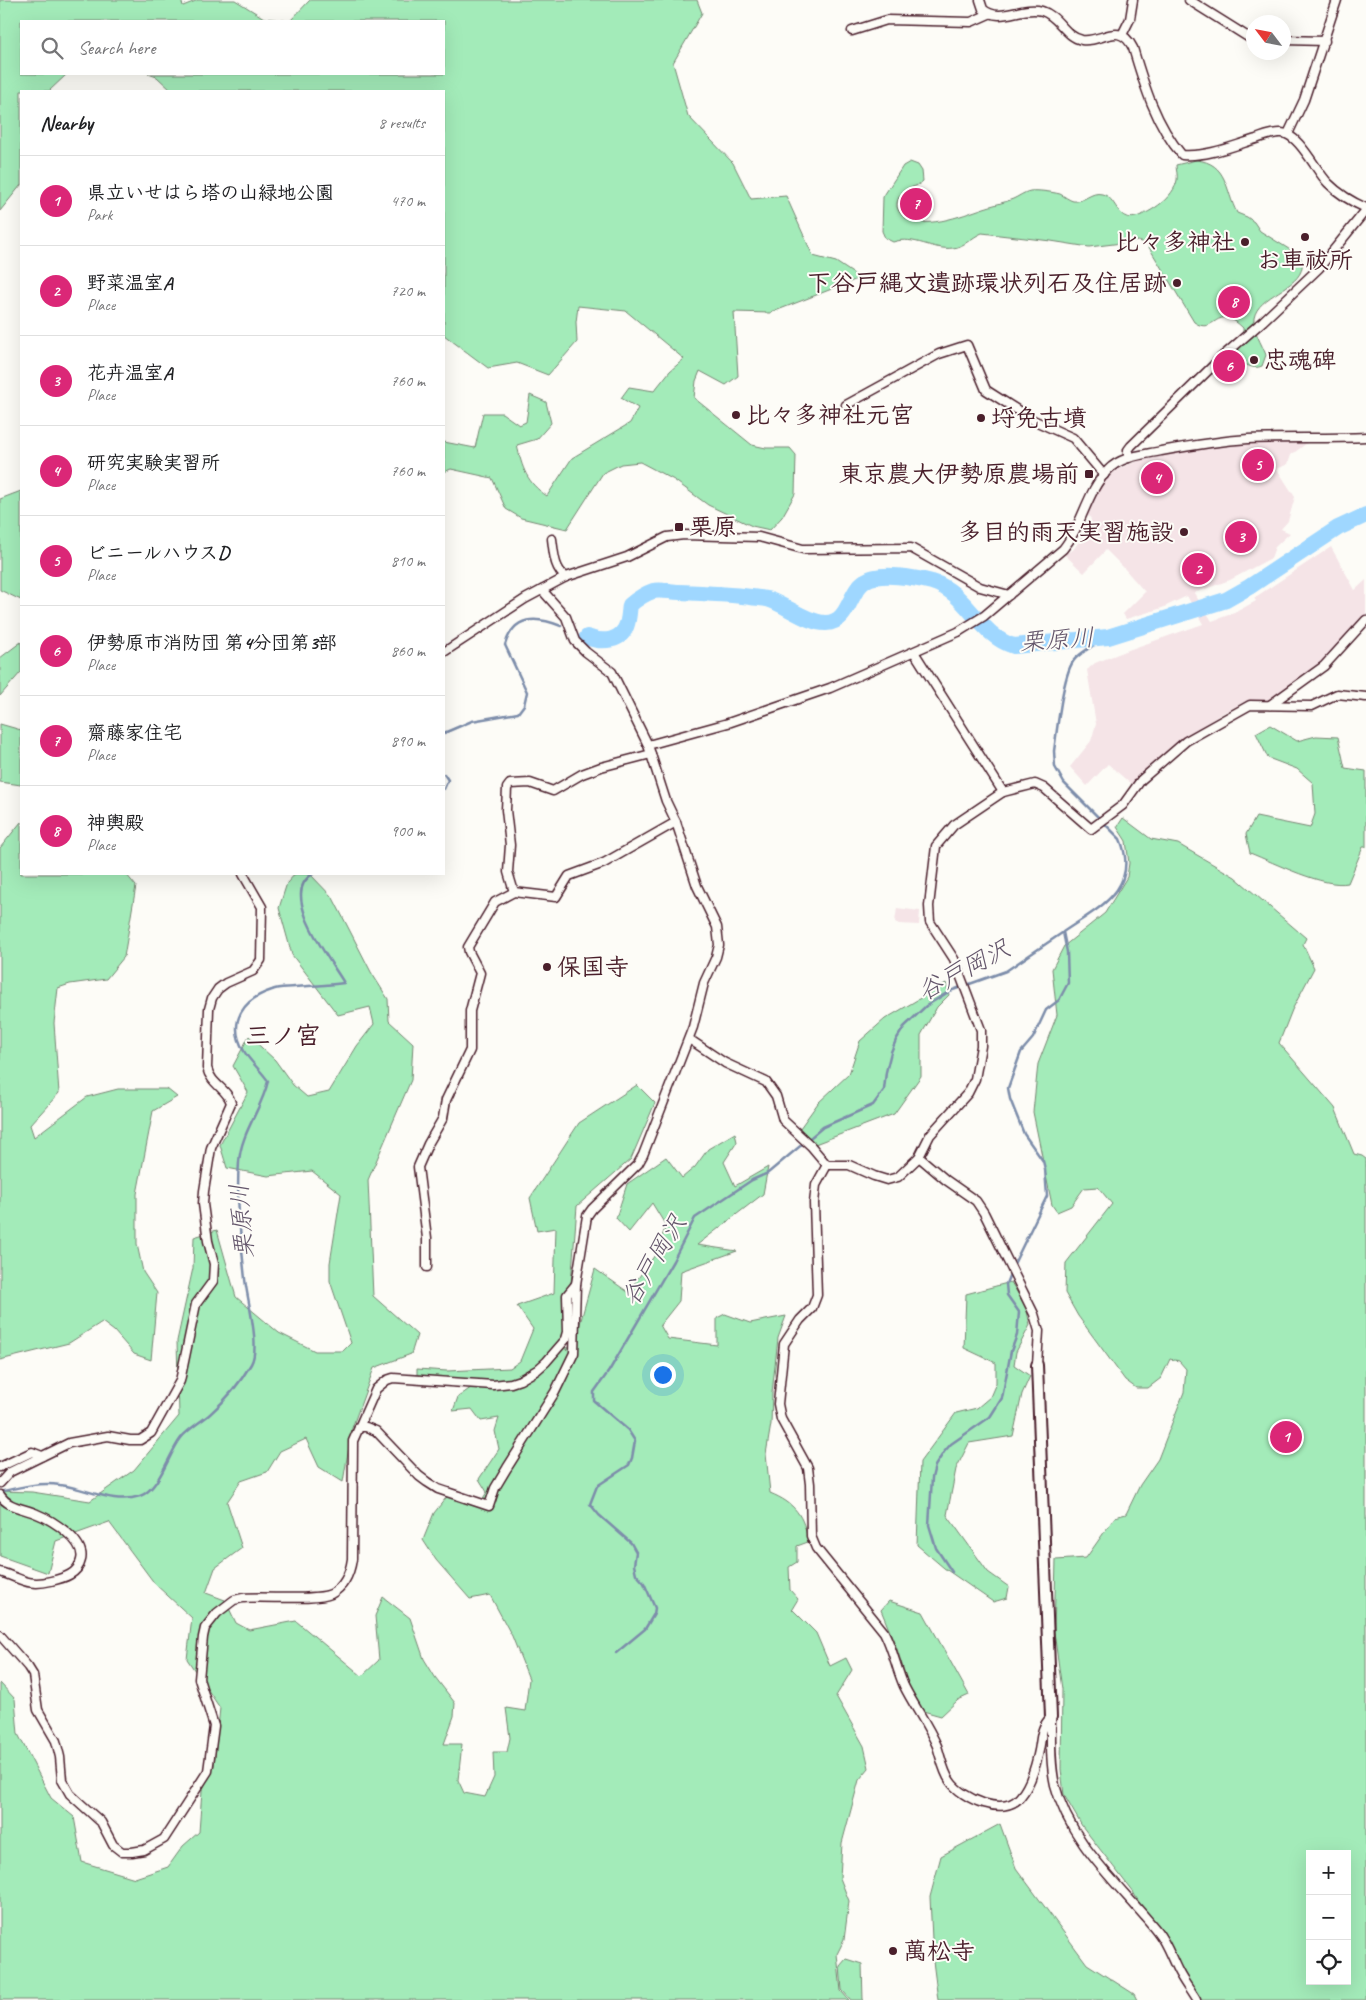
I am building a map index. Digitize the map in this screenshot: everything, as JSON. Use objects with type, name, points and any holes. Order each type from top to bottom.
[{"type":"street","points":[[980,0],[982,9],[995,16],[1032,10],[1042,11],[1053,17],[1072,37],[1082,40],[1093,40],[1112,34],[1122,35],[1130,42],[1133,48],[1147,95],[1172,144],[1182,155],[1204,154],[1275,133],[1288,134],[1295,139],[1329,184],[1366,209],[1319,268],[1223,356],[1131,446],[1128,450],[1128,458]]},
{"type":"street","points":[[1122,35],[1130,19],[1133,0]]},
{"type":"street","points":[[1189,0],[1246,36]]},
{"type":"street","points":[[1288,134],[1304,100],[1337,0]]},
{"type":"street","points":[[852,31],[886,20],[971,22],[989,14]]},
{"type":"street","points":[[1291,40],[1325,41]]},
{"type":"street","points":[[846,405],[939,354],[967,345],[986,390],[1033,420],[1073,438],[1104,475]]},
{"type":"street","points":[[648,745],[728,723],[821,691],[914,652],[969,625],[984,616],[1063,549],[1073,537],[1095,487],[1113,466],[1128,458],[1180,448],[1246,440],[1366,437]]},
{"type":"street","points":[[445,651],[525,599],[566,577],[627,557],[667,537],[684,535],[759,537],[803,549],[911,548],[980,587],[1009,595]]},
{"type":"street","points":[[552,539],[555,561],[560,573],[566,577]]},
{"type":"street","points":[[359,1427],[366,1427],[376,1431],[419,1476],[438,1489],[489,1506],[495,1488],[506,1468],[555,1392],[572,1360],[576,1347],[576,1284],[587,1216],[641,1159],[689,1039],[704,983],[716,958],[719,945],[717,927],[697,886],[648,745],[612,672],[575,641],[566,617],[542,590]]},
{"type":"street","points":[[1270,705],[1324,666],[1366,620]]},
{"type":"street","points":[[445,642],[453,646]]},
{"type":"street","points":[[914,652],[1003,792]]},
{"type":"street","points":[[689,1039],[725,1063],[766,1082],[776,1096],[783,1120],[792,1131],[811,1146],[827,1165],[849,1165],[886,1180],[904,1173],[919,1157],[930,1135],[968,1094],[976,1079],[981,1046],[981,1030],[954,959],[930,922],[929,906],[936,846],[954,825],[1003,792],[1039,784],[1091,829],[1123,805],[1141,780],[1186,741],[1250,705],[1312,706],[1337,694],[1366,698]]},
{"type":"street","points":[[514,892],[508,872],[510,845],[506,810],[507,788],[510,784],[530,783],[552,791],[582,774],[651,754]]},
{"type":"street","points":[[427,1267],[427,1238],[418,1167],[428,1144],[443,1118],[446,1100],[470,1050],[470,1011],[480,973],[468,947],[496,902],[514,892],[556,897],[569,876],[604,863],[676,822]]},
{"type":"street","points":[[0,1482],[10,1472],[69,1443],[108,1436],[140,1440],[151,1433],[180,1381],[196,1304],[210,1286],[215,1274],[203,1204],[204,1191],[211,1148],[231,1103],[226,1093],[217,1086],[209,1075],[208,1009],[218,989],[226,983],[253,971],[262,960],[262,907],[244,875]]},
{"type":"street","points":[[919,1157],[946,1180],[976,1201],[984,1213],[1034,1314],[1038,1331],[1037,1365],[1051,1717],[1050,1743],[1059,1800],[1107,1876],[1158,1932],[1179,1973],[1196,2000]]},
{"type":"street","points":[[827,1165],[816,1185],[814,1203],[817,1295],[812,1308],[800,1320],[784,1344],[778,1404],[781,1419],[808,1468],[811,1536],[816,1548],[884,1632],[890,1643],[903,1684],[931,1734],[945,1771],[954,1786],[960,1791],[998,1807],[1010,1805],[1020,1798],[1036,1764],[1044,1724],[1051,1717]]},
{"type":"street","points":[[0,1635],[28,1667],[32,1675],[38,1710],[56,1741],[60,1757],[62,1780],[70,1794],[101,1822],[113,1845],[122,1852],[144,1850],[164,1839],[208,1771],[214,1726],[199,1679],[198,1670],[203,1637],[210,1619],[223,1606],[243,1598],[325,1596],[338,1589],[351,1569],[353,1441],[376,1389],[387,1380],[393,1378],[502,1385],[520,1380],[537,1370],[566,1339],[568,1332],[567,1295],[576,1284]]},
{"type":"street","points":[[0,1467],[32,1452],[42,1456]]},
{"type":"street","points":[[0,1572],[27,1582],[50,1581],[75,1572],[82,1556],[77,1541],[54,1524],[35,1513],[10,1505],[1,1497]]},
{"type":"shaded area","points":[[1307,443],[1291,455],[1288,464],[1277,469],[1295,497],[1288,521],[1281,529],[1290,533],[1275,547],[1271,558],[1230,580],[1194,593],[1212,621],[1234,613],[1256,601],[1254,598],[1331,547],[1355,590],[1366,580],[1366,615],[1317,667],[1269,701],[1244,702],[1221,714],[1184,738],[1131,784],[1108,764],[1087,786],[1070,767],[1091,741],[1096,724],[1087,670],[1095,663],[1203,624],[1187,596],[1162,608],[1126,619],[1123,614],[1145,592],[1123,567],[1106,550],[1084,573],[1064,554],[1073,550],[1091,519],[1088,515],[1102,483],[1118,469],[1138,461],[1226,445]]},
{"type":"shaded area","points":[[897,908],[920,911],[919,925],[895,922]]},
{"type":"green space","points":[[0,0],[181,0],[183,6],[198,0],[235,0],[264,18],[281,20],[20,20],[20,75],[66,75],[50,90],[20,90],[20,186],[0,211]]},
{"type":"green space","points":[[310,0],[697,0],[702,13],[673,63],[688,116],[733,163],[751,199],[786,196],[813,256],[836,262],[860,278],[770,313],[734,312],[738,376],[726,385],[700,371],[696,381],[694,398],[752,445],[766,448],[790,448],[796,455],[795,494],[782,517],[770,530],[752,526],[708,505],[674,480],[640,462],[621,464],[603,473],[567,529],[521,518],[506,509],[492,478],[451,469],[445,472],[445,442],[475,448],[483,413],[502,413],[519,425],[526,422],[530,395],[546,402],[551,423],[537,439],[517,445],[526,474],[535,486],[547,496],[572,458],[630,423],[638,408],[621,398],[629,387],[654,391],[670,371],[684,359],[626,311],[578,306],[576,322],[577,342],[548,375],[517,363],[488,368],[445,336],[445,90],[171,90],[157,77],[151,75],[445,75],[445,20],[291,20]]},
{"type":"green space","points":[[1196,160],[1214,166],[1220,172],[1237,213],[1247,217],[1254,222],[1260,231],[1300,256],[1302,266],[1300,274],[1294,281],[1263,303],[1257,310],[1254,318],[1256,332],[1266,355],[1260,367],[1249,366],[1239,358],[1243,328],[1234,321],[1221,318],[1207,325],[1194,322],[1147,244],[1138,241],[1089,247],[982,233],[961,246],[946,248],[908,240],[893,242],[885,238],[882,231],[883,197],[903,166],[910,162],[918,165],[922,171],[923,181],[901,194],[897,207],[901,214],[909,219],[919,222],[930,222],[965,215],[1030,191],[1060,194],[1073,201],[1081,200],[1094,194],[1102,194],[1111,200],[1124,216],[1129,218],[1136,217],[1155,208],[1172,192],[1177,180],[1176,165]]},
{"type":"green space","points":[[20,491],[20,600],[0,590],[0,499]]},
{"type":"green space","points":[[20,643],[20,673],[0,696],[0,658]]},
{"type":"green space","points":[[0,724],[20,730],[20,785],[0,782]]},
{"type":"green space","points":[[1270,725],[1297,741],[1316,736],[1338,737],[1345,768],[1366,771],[1366,847],[1363,847],[1348,883],[1326,882],[1250,853],[1246,834],[1256,817],[1310,828],[1315,814],[1313,783],[1297,769],[1268,758],[1256,733]]},
{"type":"green space","points":[[1123,818],[1151,839],[1178,844],[1235,877],[1306,938],[1303,944],[1314,968],[1292,1010],[1279,1043],[1335,1108],[1354,1154],[1366,1159],[1366,2000],[1196,2000],[1133,1892],[1082,1826],[1064,1795],[1061,1769],[1062,1689],[1054,1632],[1056,1560],[1086,1558],[1115,1517],[1126,1514],[1140,1485],[1158,1459],[1184,1392],[1186,1369],[1179,1361],[1170,1359],[1161,1378],[1148,1388],[1136,1388],[1125,1380],[1078,1316],[1065,1293],[1066,1263],[1112,1204],[1098,1187],[1084,1188],[1071,1206],[1057,1212],[1052,1205],[1033,1112],[1038,1064],[1057,1015],[1052,969],[1064,946],[1105,913],[1127,877],[1129,863],[1126,841],[1117,827]]},
{"type":"green space","points":[[20,823],[20,875],[127,875],[136,886],[124,957],[106,979],[70,984],[58,988],[54,1023],[59,1093],[30,1125],[34,1137],[87,1097],[118,1089],[167,1089],[177,1097],[153,1111],[137,1194],[137,1244],[143,1272],[157,1293],[151,1360],[134,1354],[114,1331],[102,1322],[69,1343],[0,1360],[0,848]]},
{"type":"green space","points":[[294,875],[311,875],[333,898],[371,972],[388,999],[389,1021],[413,1043],[411,1080],[368,1180],[373,1296],[417,1335],[411,1354],[374,1368],[352,1428],[343,1482],[319,1467],[306,1439],[280,1451],[267,1472],[241,1481],[227,1502],[242,1548],[215,1568],[206,1593],[225,1600],[236,1623],[249,1630],[296,1621],[362,1676],[379,1660],[375,1616],[383,1597],[410,1618],[424,1659],[455,1703],[454,1716],[444,1744],[462,1744],[458,1780],[464,1793],[485,1797],[494,1777],[493,1752],[507,1752],[510,1738],[506,1708],[525,1711],[529,1679],[512,1636],[490,1595],[470,1599],[436,1560],[423,1540],[434,1513],[449,1494],[480,1503],[487,1492],[479,1479],[499,1449],[495,1431],[499,1418],[481,1421],[472,1409],[453,1411],[458,1397],[479,1382],[417,1375],[417,1369],[447,1371],[510,1368],[520,1361],[533,1329],[517,1306],[554,1293],[556,1228],[537,1231],[530,1198],[579,1123],[637,1085],[655,1103],[631,1159],[577,1206],[566,1350],[575,1342],[595,1269],[628,1292],[655,1255],[666,1226],[652,1203],[629,1232],[616,1218],[627,1184],[666,1157],[682,1178],[695,1167],[708,1149],[735,1133],[737,1142],[724,1162],[735,1186],[768,1167],[763,1194],[697,1245],[737,1251],[681,1271],[679,1301],[660,1325],[668,1339],[717,1345],[717,1318],[725,1314],[750,1323],[786,1316],[778,1338],[772,1393],[771,1424],[766,1454],[770,1493],[792,1506],[804,1525],[808,1542],[797,1546],[797,1562],[789,1567],[790,1590],[798,1599],[792,1609],[816,1633],[830,1666],[846,1658],[852,1670],[836,1696],[864,1746],[869,1768],[859,1780],[842,1843],[840,1878],[849,1901],[844,1940],[837,1954],[841,1991],[849,2000],[0,2000],[0,1683],[15,1699],[18,1734],[51,1798],[74,1817],[82,1862],[135,1878],[168,1867],[183,1846],[199,1832],[202,1791],[214,1766],[220,1708],[187,1659],[192,1618],[155,1584],[109,1522],[56,1541],[48,1573],[0,1556],[0,1491],[32,1492],[90,1501],[134,1470],[179,1416],[177,1341],[193,1268],[194,1237],[217,1230],[236,1297],[279,1333],[315,1351],[343,1351],[351,1343],[330,1281],[330,1263],[341,1194],[312,1171],[268,1176],[227,1168],[220,1145],[248,1092],[233,1066],[249,1036],[275,1060],[293,1085],[307,1097],[329,1092],[357,1046],[374,1024],[370,1007],[338,1015],[292,955],[279,908],[287,883]]},
{"type":"green space","points":[[946,983],[949,995],[937,1007],[921,1035],[921,1076],[894,1114],[815,1144],[800,1128],[818,1103],[849,1074],[860,1041],[885,1019]]},
{"type":"green space","points":[[1011,1282],[1026,1307],[1030,1325],[1016,1352],[1014,1365],[1030,1376],[1022,1394],[1013,1436],[969,1443],[956,1469],[947,1515],[988,1572],[1009,1587],[1007,1598],[993,1602],[944,1568],[917,1545],[920,1462],[956,1413],[977,1408],[990,1397],[996,1383],[996,1363],[964,1348],[966,1294]]},
{"type":"green space","points":[[889,1601],[923,1612],[969,1695],[958,1700],[941,1716],[923,1711],[909,1687],[897,1649],[881,1610]]},
{"type":"green space","points":[[1000,1824],[1016,1868],[1087,1964],[1134,1994],[1137,2000],[938,2000],[933,1961],[930,1897],[941,1856]]},
{"type":"green space","points":[[846,1959],[862,1964],[863,2000],[851,2000],[842,1990],[840,1966]]},
{"type":"waterway","name":"栗原川","points":[[587,637],[599,640],[616,638],[621,634],[628,622],[630,605],[644,595],[656,590],[724,594],[765,599],[812,620],[826,623],[840,618],[859,586],[865,581],[879,576],[925,580],[944,587],[955,595],[991,633],[1002,641],[1014,646],[1108,637],[1226,600],[1249,587],[1338,528],[1366,515]]},
{"type":"waterway","name":"栗原川","points":[[445,733],[472,721],[518,713],[524,705],[527,692],[505,645],[509,635],[514,628],[527,620],[543,621],[561,626]]},
{"type":"waterway","name":"谷戸岡沢","points":[[1013,1266],[1047,1196],[1043,1161],[1024,1134],[1010,1099],[1008,1088],[1021,1052],[1033,1038],[1046,1010],[1059,1000],[1068,983],[1067,952],[1063,932],[1102,905],[1120,884],[1125,871],[1125,856],[1120,839],[1064,783],[1055,767],[1054,751],[1059,716],[1064,688],[1071,666],[1082,653],[1108,637]]},
{"type":"waterway","name":"栗原川","points":[[445,776],[448,780],[445,787]]},
{"type":"waterway","name":"栗原川","points":[[0,1492],[30,1485],[52,1484],[110,1497],[130,1498],[140,1496],[153,1487],[181,1438],[222,1403],[251,1364],[255,1346],[245,1279],[241,1235],[238,1191],[239,1162],[247,1131],[268,1081],[244,1051],[239,1040],[238,1021],[241,1013],[253,999],[272,990],[344,983],[310,928],[304,911],[301,896],[304,883],[312,875]]},
{"type":"waterway","name":"谷戸岡沢","points":[[616,1653],[645,1629],[654,1614],[655,1608],[644,1583],[636,1574],[634,1565],[636,1552],[631,1543],[599,1515],[590,1504],[597,1486],[629,1465],[635,1441],[628,1430],[594,1401],[594,1392],[609,1371],[673,1261],[695,1218],[752,1180],[768,1173],[823,1127],[873,1105],[884,1090],[886,1072],[896,1040],[904,1027],[926,1006],[950,991],[1006,971],[1062,933]]},
{"type":"waterway","points":[[952,1572],[936,1548],[929,1525],[932,1478],[935,1466],[944,1452],[951,1444],[990,1417],[1002,1398],[1011,1351],[1017,1335],[1019,1312],[1007,1295],[1006,1284],[1011,1271]]},
{"type":"place","name":"齋藤家住宅","points":[[916,204]]},
{"type":"place","name":"お車祓所","points":[[1305,237]]},
{"type":"place","name":"比々多神社","points":[[1245,242]]},
{"type":"place","name":"下谷戸縄文遺跡環状列石及住居跡","points":[[1177,283]]},
{"type":"place","name":"神輿殿","points":[[1234,302]]},
{"type":"place","name":"忠魂碑","points":[[1254,360]]},
{"type":"place","name":"伊勢原市消防団 第4分団第3部","points":[[1229,366]]},
{"type":"place","name":"比々多神社元宮","points":[[736,415]]},
{"type":"place","name":"埒免古墳","points":[[981,418]]},
{"type":"place","name":"ビニールハウスD","points":[[1258,465]]},
{"type":"place","name":"東京農大伊勢原農場前","points":[[1089,474]]},
{"type":"place","name":"研究実験実習所","points":[[1157,478]]},
{"type":"place","name":"栗原","points":[[679,527]]},
{"type":"place","name":"多目的雨天実習施設","points":[[1184,532]]},
{"type":"place","name":"花卉温室A","points":[[1241,537]]},
{"type":"place","name":"野菜温室A","points":[[1198,569]]},
{"type":"place","name":"保国寺","points":[[547,967]]},
{"type":"place","name":"県立いせはら塔の山緑地公園","points":[[1286,1437]]},
{"type":"place","name":"萬松寺","points":[[893,1951]]},
{"type":"district","name":"三ノ宮","points":[[283,1036]]}]
